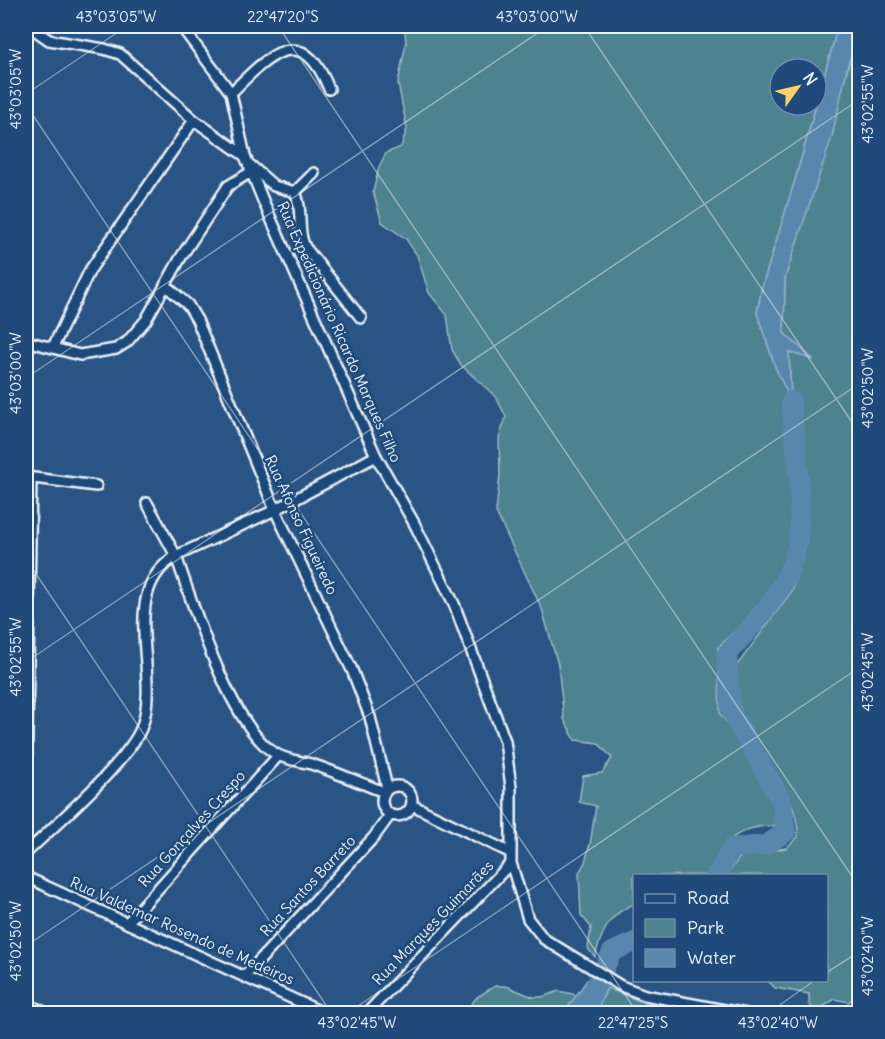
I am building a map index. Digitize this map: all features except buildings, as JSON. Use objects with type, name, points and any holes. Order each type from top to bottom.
[{"type":"street","points":[[29,26],[49,40],[105,49],[120,54],[194,120],[274,186],[295,192],[300,203],[301,239],[361,318]]},
{"type":"street","name":"Rua Expedicionário Ricardo Marques Filho","points":[[181,26],[231,93],[248,164],[376,456],[414,523],[454,604],[505,741],[511,787],[511,863]]},
{"type":"street","points":[[231,93],[276,54],[290,49],[301,50],[313,57],[329,89]]},
{"type":"street","points":[[53,347],[90,270],[194,120]]},
{"type":"street","points":[[26,340],[80,355],[116,349],[127,342],[146,320],[165,285],[228,186],[248,164]]},
{"type":"street","points":[[295,192],[314,173]]},
{"type":"street","name":"Rua Afonso Figueiredo","points":[[165,285],[188,305],[197,320],[275,510],[352,670],[370,717],[386,790]]},
{"type":"street","points":[[26,853],[103,777],[130,748],[140,731],[147,695],[145,628],[148,588],[155,572],[176,556],[275,510],[376,456]]},
{"type":"street","points":[[26,800],[28,478],[96,486]]},
{"type":"street","points":[[147,503],[176,556],[230,693],[258,737],[278,756],[311,764],[386,790],[402,786],[412,798],[412,805],[403,815],[390,815],[382,805],[386,790]]},
{"type":"street","name":"Rua Gonçalves Crespo","points":[[128,922],[278,756]]},
{"type":"street","points":[[412,805],[511,853]]},
{"type":"street","name":"Rua Santos Barreto","points":[[245,976],[374,837],[390,815]]},
{"type":"street","name":"Rua Marques Guimarães","points":[[366,1014],[511,863],[528,919],[535,932],[584,964],[629,990],[645,995],[746,1014]]},
{"type":"street","name":"Rua Valdemar Rosendo de Medeiros","points":[[26,877],[326,1014]]},
{"type":"street","points":[[26,1003],[48,1014]]},
{"type":"green space","points":[[401,26],[838,26],[828,62],[828,57],[768,57],[768,117],[813,117],[762,287],[757,313],[776,369],[791,400],[789,351],[812,359],[784,333],[785,279],[859,30],[860,959],[855,971],[859,989],[849,1002],[835,999],[816,1011],[809,1004],[809,994],[775,988],[769,982],[828,982],[828,874],[727,874],[741,856],[786,848],[798,837],[793,808],[746,722],[738,701],[732,672],[792,591],[806,540],[800,425],[792,402],[785,415],[791,492],[791,543],[774,584],[744,623],[718,647],[720,714],[736,734],[775,798],[778,819],[774,826],[751,829],[733,838],[719,854],[710,874],[633,874],[633,904],[613,918],[600,940],[595,957],[588,949],[591,927],[581,915],[579,873],[590,844],[596,806],[579,802],[583,776],[602,773],[612,758],[598,743],[575,740],[564,719],[558,665],[542,609],[496,512],[500,475],[499,438],[506,417],[496,397],[461,365],[452,350],[447,315],[429,293],[417,255],[406,239],[382,222],[373,192],[379,167],[386,153],[401,147],[407,129],[398,83],[406,43],[405,32]]},
{"type":"green space","points":[[495,986],[506,986],[533,997],[542,997],[559,991],[577,995],[564,1013],[464,1013],[477,997]]},
{"type":"green space","points":[[607,988],[647,1004],[716,1013],[596,1014]]},
{"type":"water","points":[[838,26],[859,26],[832,137],[785,278],[784,333],[814,360],[789,352],[791,401],[776,369],[757,313],[762,287],[813,117],[828,117],[828,62]]},
{"type":"water","points":[[587,980],[607,988],[596,1013],[564,1013]]},
{"type":"waterway","points":[[717,874],[732,848],[766,845],[786,832],[782,803],[731,711],[727,654],[776,596],[788,574],[795,554],[799,533],[800,489],[791,401]]},
{"type":"waterway","points":[[582,1014],[612,952],[633,942]]}]
